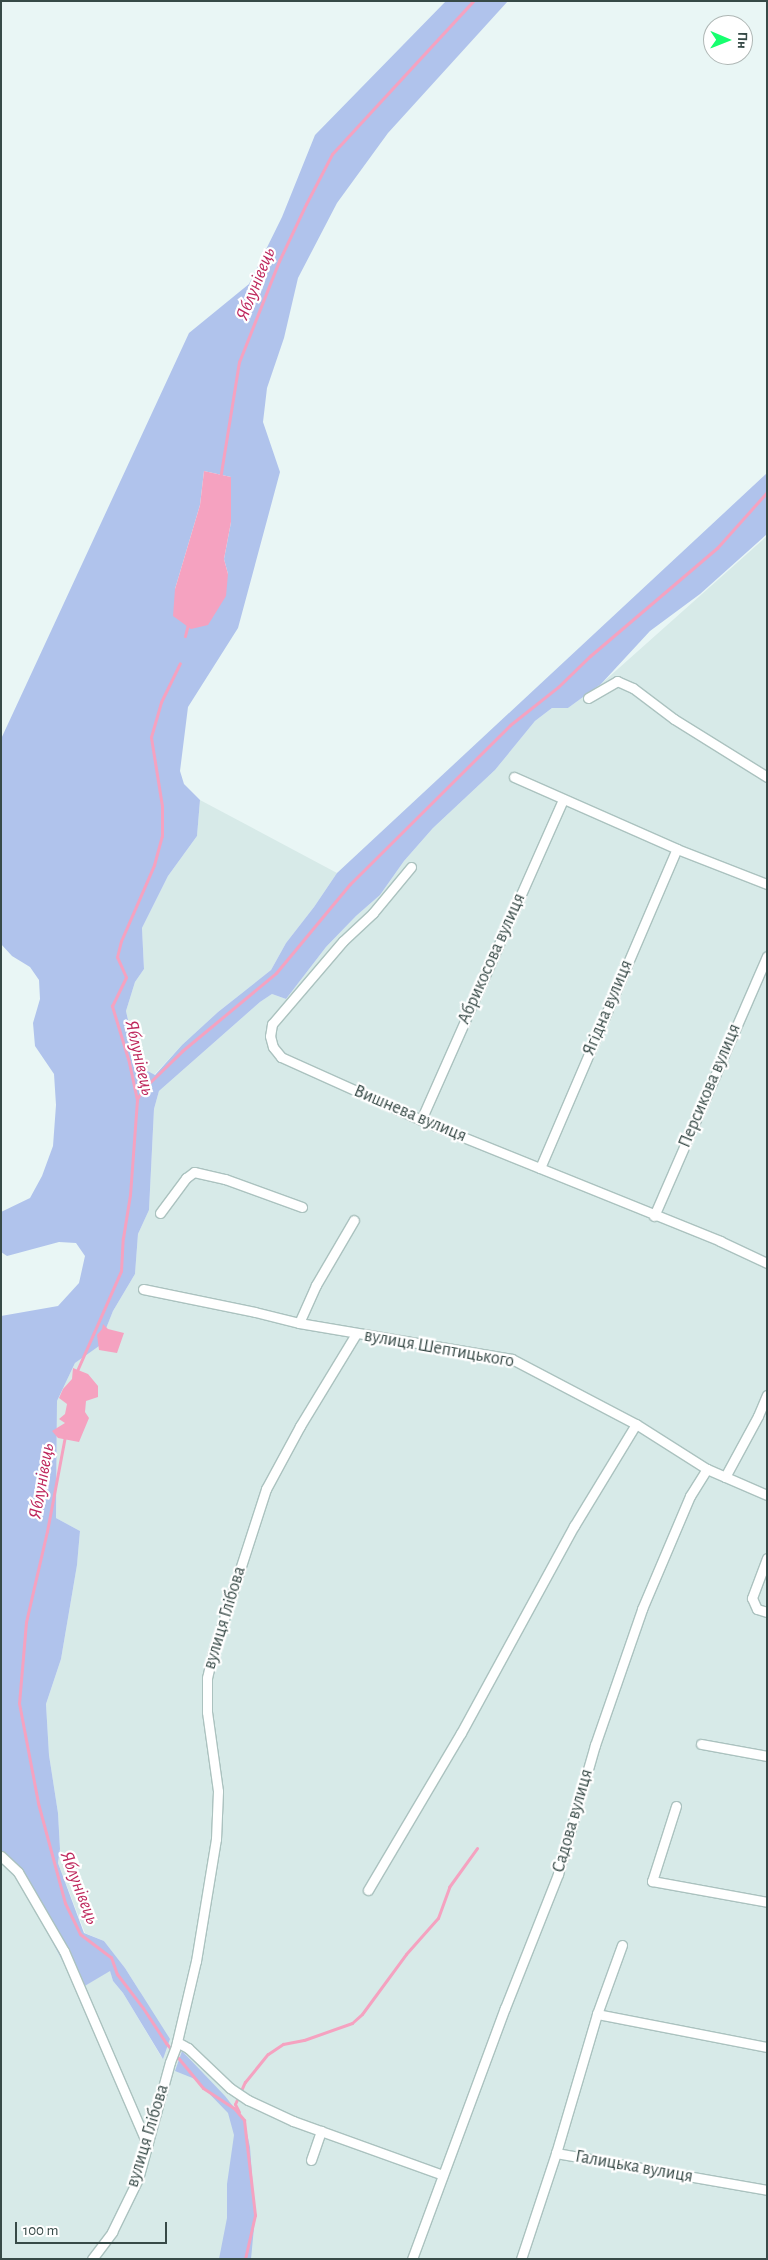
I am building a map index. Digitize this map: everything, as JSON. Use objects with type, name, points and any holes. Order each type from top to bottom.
[{"type":"street","points":[[588,698],[617,681],[634,688],[674,719],[767,777]]},
{"type":"street","points":[[514,777],[677,849],[767,884]]},
{"type":"street","name":"Абрикосова вулиця","points":[[422,1120],[563,799]]},
{"type":"street","name":"Ягідна вулиця","points":[[540,1168],[677,849]]},
{"type":"street","name":"Вишнева вулиця","points":[[411,867],[373,912],[343,941],[272,1024],[270,1036],[273,1047],[282,1057],[422,1120],[654,1216],[720,1241],[767,1263]]},
{"type":"street","name":"Персикова вулиця","points":[[654,1216],[767,956]]},
{"type":"street","points":[[160,1213],[186,1178],[194,1172],[225,1179],[302,1207]]},
{"type":"street","points":[[299,1323],[316,1285],[354,1220]]},
{"type":"street","name":"вулиця Шептицького","points":[[144,1289],[356,1334],[512,1359],[636,1424],[707,1469],[767,1495]]},
{"type":"street","name":"вулиця Глібова","points":[[92,2259],[112,2232],[138,2179],[170,2062],[177,2044],[196,1961],[216,1839],[218,1791],[207,1712],[208,1678],[212,1656],[266,1489],[300,1426],[356,1334]]},
{"type":"street","points":[[725,1477],[758,1416],[767,1395]]},
{"type":"street","points":[[368,1890],[461,1733],[574,1526],[636,1424]]},
{"type":"street","name":"Садова вулиця","points":[[412,2259],[558,1874],[595,1745],[642,1609],[690,1496],[707,1469]]},
{"type":"street","points":[[767,1558],[752,1598],[757,1609],[767,1612]]},
{"type":"street","points":[[701,1744],[767,1756]]},
{"type":"street","points":[[676,1806],[652,1881],[767,1902]]},
{"type":"street","points":[[1,1856],[18,1872],[64,1951],[81,1986],[148,2147]]},
{"type":"street","name":"Галицька вулиця","points":[[622,1945],[597,2014],[556,2153],[767,2190]]},
{"type":"street","points":[[597,2014],[767,2047]]},
{"type":"street","points":[[177,2044],[188,2048],[230,2088],[248,2100],[321,2131],[443,2175]]},
{"type":"street","points":[[311,2160],[321,2131]]},
{"type":"street","points":[[521,2259],[556,2153]]},
{"type":"shaded area","points":[[446,1],[508,1],[388,133],[337,203],[298,278],[284,338],[267,388],[263,422],[280,472],[238,628],[188,707],[180,771],[184,784],[200,800],[197,836],[168,876],[142,928],[144,969],[135,982],[126,1011],[135,1051],[142,1068],[155,1075],[182,1045],[218,1012],[271,970],[286,943],[337,873],[767,473],[767,534],[700,594],[650,631],[601,684],[568,708],[552,708],[535,721],[495,770],[433,828],[404,861],[380,895],[356,916],[326,947],[286,999],[272,994],[260,1002],[159,1091],[154,1109],[149,1210],[138,1234],[135,1274],[113,1311],[99,1346],[75,1363],[57,1401],[56,1518],[80,1531],[77,1565],[61,1659],[46,1704],[49,1755],[58,1813],[60,1849],[58,1863],[84,1933],[104,1941],[125,1968],[170,2039],[163,2059],[123,1993],[113,1981],[110,1971],[78,1990],[17,1876],[1,1860],[1,1316],[58,1306],[79,1283],[85,1256],[76,1243],[59,1242],[7,1256],[1,1252],[1,1212],[30,1198],[42,1176],[53,1146],[56,1105],[54,1074],[35,1046],[33,1023],[40,999],[39,980],[30,967],[12,956],[1,944],[1,739],[189,333],[249,284],[282,217],[315,135]],"holes":[[[204,471],[231,477],[231,522],[224,559],[228,574],[175,589],[200,505]]]},
{"type":"shaded area","points":[[204,471],[231,477],[231,522],[224,559],[228,574],[226,596],[208,625],[191,629],[173,616],[175,589],[200,505]]},
{"type":"shaded area","points":[[767,536],[767,2259],[1,2259],[1,1860],[17,1876],[78,1990],[110,1970],[113,1981],[123,1993],[162,2058],[139,1990],[104,1941],[85,1933],[58,1863],[60,1849],[58,1813],[49,1755],[46,1704],[61,1659],[77,1565],[80,1531],[56,1518],[57,1401],[75,1363],[99,1345],[113,1311],[135,1274],[138,1234],[149,1210],[154,1109],[159,1091],[260,1002],[272,994],[286,999],[326,947],[356,916],[380,895],[404,861],[433,828],[495,770],[535,721],[552,708],[568,708],[601,684]]},
{"type":"shaded area","points":[[200,800],[337,873],[286,943],[271,970],[218,1012],[182,1045],[154,1075],[142,1068],[135,1051],[126,1011],[135,982],[144,969],[142,928],[168,876],[197,836]]},
{"type":"shaded area","points":[[103,1324],[108,1329],[124,1333],[117,1353],[99,1350],[97,1335],[102,1329]]},
{"type":"shaded area","points":[[73,1368],[88,1374],[98,1386],[98,1397],[86,1401],[85,1412],[89,1418],[79,1442],[58,1438],[52,1431],[65,1423],[59,1419],[65,1414],[67,1404],[59,1398],[63,1389],[72,1379]]},
{"type":"shaded area","points":[[182,2051],[225,2096],[244,2120],[250,2147],[255,2217],[251,2259],[219,2259],[227,2218],[227,2184],[234,2135],[228,2113],[195,2079],[175,2071]]},
{"type":"waterway","name":"Яблунівець","points":[[220,479],[239,362],[279,261],[332,154],[473,1]]},
{"type":"waterway","points":[[137,1099],[144,1088],[182,1051],[276,973],[350,884],[510,725],[558,687],[590,656],[717,548],[767,492]]},
{"type":"waterway","name":"Яблунівець","points":[[185,636],[188,624]]},
{"type":"waterway","name":"Яблунівець","points":[[76,1373],[121,1271],[123,1238],[130,1195],[137,1100],[129,1062],[112,1006],[126,977],[117,957],[121,941],[154,865],[162,836],[162,806],[151,737],[161,702],[180,663]]},
{"type":"waterway","name":"Яблунівець","points":[[65,1436],[47,1531],[26,1622],[19,1703],[38,1803],[65,1903],[80,1934],[111,1957],[117,1974],[143,2008],[166,2043],[203,2088],[234,2108],[244,2120],[255,2215],[245,2259]]},
{"type":"waterway","points":[[239,2112],[235,2104],[245,2082],[268,2054],[283,2044],[304,2040],[352,2023],[362,2014],[406,1954],[438,1918],[449,1887],[477,1848]]}]
